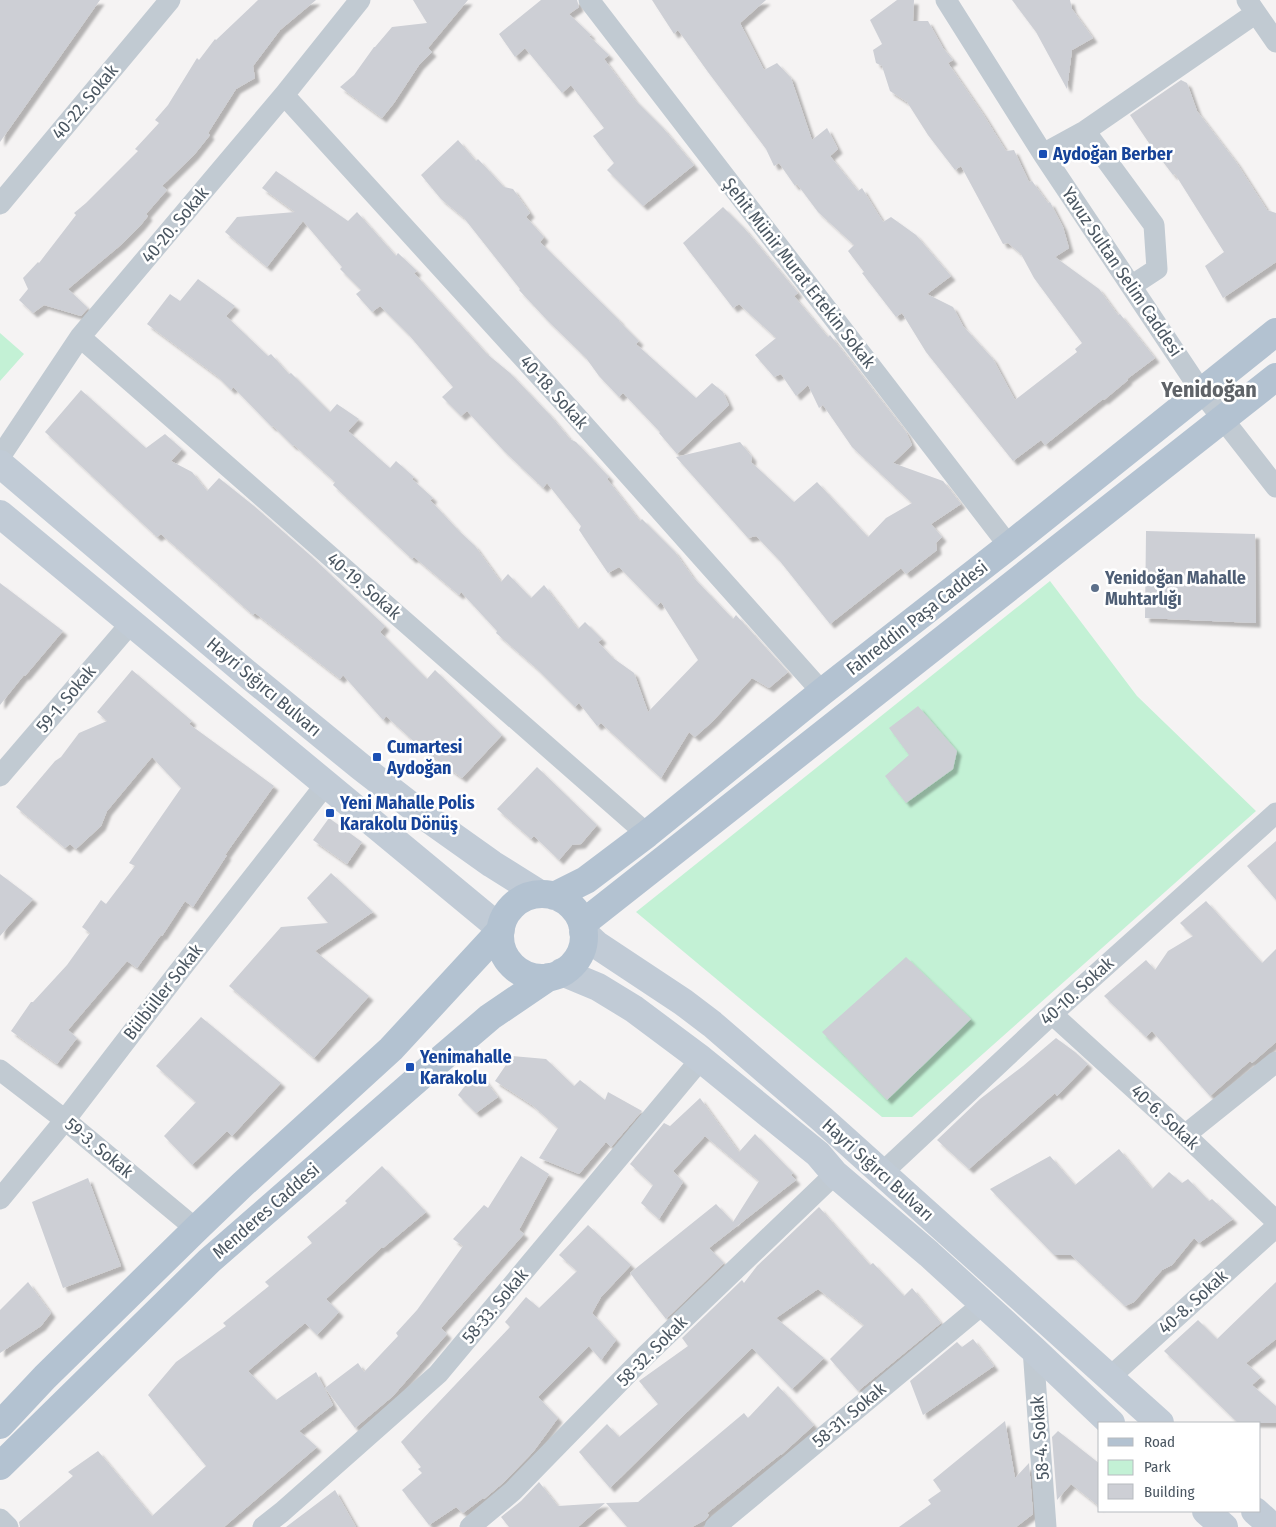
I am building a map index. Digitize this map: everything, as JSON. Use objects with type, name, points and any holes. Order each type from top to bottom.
[{"type":"main road","name":"Fahreddin Paşa Caddesi","points":[[547,895],[586,880],[648,834],[822,692],[1009,546],[1276,332]]},
{"type":"main road","name":"Fahreddin Paşa Caddesi","points":[[582,928],[1276,377]]},
{"type":"main road","name":"Hayri Sığırcı Bulvarı","points":[[0,464],[251,677],[361,767],[423,815],[492,864],[547,895]]},
{"type":"main road","name":"Hayri Sığırcı Bulvarı","points":[[0,514],[500,930]]},
{"type":"main road","points":[[547,895],[566,902],[576,912],[582,928],[584,938],[580,952],[573,963],[556,974],[538,977],[527,975],[509,962],[502,948],[500,930],[503,920],[509,909],[518,901],[528,896],[547,895]]},
{"type":"main road","name":"Hayri Sığırcı Bulvarı","points":[[582,928],[597,945],[684,1002],[712,1024],[822,1119],[1159,1422]]},
{"type":"main road","name":"Menderes Caddesi","points":[[0,1425],[196,1229],[391,1049],[500,930]]},
{"type":"main road","name":"Hayri Sığırcı Bulvarı","points":[[556,974],[598,987],[612,995],[701,1059],[818,1154],[835,1174],[929,1254],[1110,1422]]},
{"type":"main road","name":"Menderes Caddesi","points":[[0,1466],[209,1261],[483,1023],[556,974]]},
{"type":"main road","points":[[1207,1512],[1224,1527]]},
{"type":"main road","points":[[1256,1512],[1273,1527]]},
{"type":"street","name":"40-22. Sokak","points":[[0,204],[170,0]]},
{"type":"street","name":"40-20. Sokak","points":[[0,457],[80,338],[284,95],[360,0]]},
{"type":"street","name":"Şehit Münir Murat Ertekin Sokak","points":[[590,0],[1009,546]]},
{"type":"street","name":"Yavuz Sultan Selim Caddesi","points":[[946,0],[1043,154],[1201,391],[1276,487]]},
{"type":"street","points":[[1043,154],[1085,131],[1251,6],[1276,42]]},
{"type":"street","name":"40-18. Sokak","points":[[284,95],[577,417],[822,692]]},
{"type":"street","points":[[1085,131],[1154,225],[1157,269],[1131,286]]},
{"type":"street","name":"40-19. Sokak","points":[[80,338],[648,834]]},
{"type":"street","name":"59-1. Sokak","points":[[0,776],[131,622]]},
{"type":"street","name":"Bülbüller Sokak","points":[[0,1199],[65,1120],[326,784]]},
{"type":"street","name":"40-10. Sokak","points":[[882,1173],[1052,1014],[1276,813]]},
{"type":"street","name":"40-6. Sokak","points":[[1052,1014],[1276,1221]]},
{"type":"street","name":"58-33. Sokak","points":[[263,1527],[438,1374],[701,1059]]},
{"type":"street","points":[[1185,1135],[1276,1062]]},
{"type":"street","name":"59-3. Sokak","points":[[0,1070],[65,1120],[196,1229]]},
{"type":"street","name":"58-32. Sokak","points":[[470,1527],[513,1491],[645,1356],[835,1174]]},
{"type":"street","name":"40-8. Sokak","points":[[1110,1377],[1276,1227]]},
{"type":"street","name":"58-31. Sokak","points":[[715,1527],[983,1304]]},
{"type":"street","name":"58-4. Sokak","points":[[1033,1349],[1046,1527]]},
{"type":"street","points":[[0,1519],[8,1527]]},
{"type":"green space","points":[[0,333],[24,354],[0,381]]},
{"type":"green space","points":[[1050,581],[1137,696],[1256,811],[912,1117],[882,1117],[636,912]]},
{"type":"building","points":[[0,0],[100,0],[0,142]]},
{"type":"building","points":[[258,0],[316,0],[280,30],[253,66],[255,78],[236,89],[208,133],[210,135],[194,155],[162,186],[167,190],[146,214],[148,216],[140,226],[122,244],[68,289],[88,308],[81,316],[44,305],[33,313],[19,300],[28,289],[23,278],[39,263],[76,215],[74,213],[138,151],[135,149],[159,123],[155,120],[168,105],[197,58],[199,60],[215,39]]},
{"type":"building","points":[[413,0],[468,0],[428,48],[432,52],[419,65],[382,118],[340,87],[354,75],[374,47],[392,27],[427,23]]},
{"type":"building","points":[[541,0],[577,0],[579,7],[569,14],[609,55],[604,59],[634,99],[663,128],[694,165],[643,206],[607,170],[614,163],[593,136],[604,128],[571,85],[562,93],[525,48],[515,57],[499,34]]},
{"type":"building","points":[[652,0],[766,0],[740,23],[764,70],[777,63],[791,78],[812,140],[827,128],[838,149],[830,156],[858,191],[862,188],[883,222],[891,217],[916,235],[951,276],[927,294],[953,307],[963,326],[993,359],[1015,400],[1077,352],[1075,349],[1082,343],[1034,278],[1021,254],[1008,243],[1003,244],[961,166],[955,170],[928,135],[907,102],[890,91],[882,66],[876,63],[873,50],[882,44],[870,20],[897,0],[914,0],[913,21],[928,21],[943,48],[953,60],[948,63],[1006,151],[1014,150],[1029,182],[1032,181],[1048,203],[1050,202],[1063,227],[1069,248],[1055,257],[1099,289],[1118,315],[1120,314],[1155,358],[1045,445],[1041,440],[1013,461],[926,352],[902,313],[896,317],[862,273],[864,272],[848,251],[854,245],[818,212],[797,184],[795,186],[779,163],[774,166],[766,149],[678,30],[674,34]]},
{"type":"building","points":[[1012,0],[1070,0],[1072,9],[1093,38],[1072,50],[1067,89],[1036,32]]},
{"type":"building","points":[[1181,80],[1187,83],[1197,111],[1236,162],[1267,210],[1276,213],[1276,262],[1223,298],[1205,266],[1224,252],[1175,174],[1173,175],[1130,115]]},
{"type":"building","points":[[458,140],[476,161],[478,159],[504,187],[513,189],[530,213],[526,217],[544,237],[540,242],[639,341],[636,344],[696,398],[712,383],[723,392],[729,405],[677,454],[660,432],[623,393],[619,397],[599,376],[586,358],[519,290],[464,218],[441,199],[421,175]]},
{"type":"building","points":[[276,171],[348,221],[357,212],[396,256],[398,253],[417,271],[414,273],[487,354],[510,373],[570,439],[576,442],[609,477],[607,479],[640,521],[642,519],[675,552],[692,576],[733,619],[736,615],[788,672],[769,688],[752,678],[713,721],[695,737],[689,732],[661,778],[601,723],[597,726],[579,703],[575,707],[536,668],[496,633],[497,631],[461,592],[459,595],[414,557],[412,559],[333,485],[335,482],[272,427],[233,387],[231,390],[217,376],[147,324],[170,294],[180,301],[198,279],[235,306],[226,316],[268,356],[271,354],[289,374],[291,373],[330,412],[337,404],[359,419],[348,431],[390,468],[396,461],[414,477],[412,479],[433,498],[430,500],[475,546],[501,582],[508,574],[531,598],[544,585],[578,629],[585,622],[602,639],[598,642],[613,658],[634,673],[648,712],[698,660],[661,602],[657,606],[619,567],[608,573],[579,530],[581,526],[547,483],[543,488],[504,451],[467,411],[461,416],[442,397],[453,387],[409,335],[380,306],[372,312],[356,294],[361,290],[340,269],[342,267],[303,221],[267,267],[225,232],[237,217],[295,212],[262,188]]},
{"type":"building","points":[[723,207],[744,228],[798,293],[794,296],[828,337],[830,335],[906,432],[912,445],[893,463],[943,481],[961,504],[931,524],[942,537],[936,543],[937,550],[906,574],[901,568],[830,624],[779,560],[756,536],[748,538],[676,457],[740,442],[752,457],[751,462],[794,502],[817,482],[868,537],[886,518],[912,503],[852,447],[823,405],[819,408],[808,385],[796,396],[781,374],[774,377],[755,355],[776,338],[739,304],[733,308],[683,243]]},
{"type":"building","points":[[81,390],[146,448],[165,434],[182,449],[171,461],[192,472],[207,491],[219,478],[254,506],[311,556],[385,626],[380,632],[427,679],[435,670],[502,735],[462,778],[421,748],[386,716],[383,720],[343,675],[340,679],[255,613],[253,615],[161,534],[157,537],[45,432]]},
{"type":"building","points":[[1146,531],[1255,534],[1256,623],[1145,618]]},
{"type":"building","points":[[0,583],[63,631],[0,705]]},
{"type":"building","points":[[132,670],[192,721],[189,724],[274,786],[225,855],[227,855],[193,907],[185,901],[162,936],[137,968],[127,961],[68,1030],[77,1038],[57,1064],[11,1031],[31,1002],[67,965],[90,933],[82,927],[101,900],[106,904],[135,866],[129,863],[181,788],[152,757],[107,811],[101,826],[76,849],[70,844],[65,848],[16,807],[55,761],[61,757],[79,733],[107,721],[97,712]]},
{"type":"building","points":[[918,706],[957,751],[953,769],[906,803],[885,776],[909,755],[889,728]]},
{"type":"building","points":[[537,767],[597,825],[581,844],[572,845],[559,860],[534,836],[531,839],[497,809]]},
{"type":"building","points":[[329,818],[362,842],[347,864],[313,840]]},
{"type":"building","points":[[1276,841],[1276,900],[1247,866]]},
{"type":"building","points":[[331,873],[373,912],[315,951],[369,996],[314,1058],[229,986],[281,927],[328,923],[307,898]]},
{"type":"building","points":[[0,874],[33,899],[0,936]]},
{"type":"building","points":[[1206,901],[1262,963],[1276,949],[1276,1042],[1252,1063],[1250,1061],[1210,1096],[1152,1031],[1146,1037],[1104,996],[1146,960],[1155,970],[1168,951],[1193,936],[1180,923]]},
{"type":"building","points":[[906,957],[971,1019],[887,1100],[822,1032]]},
{"type":"building","points":[[201,1017],[281,1083],[232,1136],[227,1131],[192,1165],[164,1136],[196,1102],[156,1066]]},
{"type":"building","points":[[1056,1038],[1088,1064],[1057,1096],[1055,1093],[969,1169],[937,1140],[980,1099]]},
{"type":"building","points":[[512,1056],[546,1059],[574,1086],[580,1080],[605,1100],[608,1092],[642,1111],[611,1147],[606,1142],[579,1174],[539,1158],[558,1128],[532,1105],[495,1081]]},
{"type":"building","points":[[477,1070],[498,1097],[476,1113],[458,1095]]},
{"type":"building","points":[[700,1098],[739,1152],[755,1134],[793,1173],[791,1175],[796,1180],[709,1248],[724,1263],[666,1319],[630,1273],[716,1204],[733,1222],[759,1181],[705,1136],[673,1171],[683,1182],[659,1219],[641,1203],[653,1185],[630,1164],[664,1123],[670,1126]]},
{"type":"building","points":[[1119,1149],[1152,1189],[1169,1172],[1182,1183],[1188,1179],[1209,1201],[1212,1199],[1233,1219],[1199,1243],[1194,1238],[1172,1265],[1162,1270],[1134,1302],[1125,1306],[1071,1255],[1054,1255],[990,1189],[1050,1156],[1075,1185]]},
{"type":"building","points":[[521,1156],[549,1174],[519,1230],[524,1234],[441,1328],[447,1334],[393,1396],[355,1428],[325,1388],[358,1363],[364,1372],[398,1336],[396,1333],[417,1310],[463,1246],[453,1239],[484,1205],[488,1208]]},
{"type":"building","points":[[382,1166],[426,1212],[382,1247],[326,1299],[339,1312],[317,1335],[305,1323],[248,1371],[276,1400],[316,1372],[333,1405],[299,1431],[317,1447],[224,1527],[20,1527],[19,1522],[73,1476],[68,1472],[98,1451],[152,1516],[206,1466],[148,1395],[176,1362],[226,1326],[223,1323],[269,1286],[265,1282],[312,1243],[307,1237],[347,1203],[345,1201]]},
{"type":"building","points":[[88,1178],[121,1266],[63,1288],[32,1202]]},
{"type":"building","points":[[819,1207],[870,1265],[873,1263],[904,1296],[912,1288],[941,1323],[858,1391],[830,1359],[864,1325],[818,1289],[776,1318],[824,1358],[792,1389],[752,1348],[610,1488],[579,1452],[607,1424],[619,1437],[658,1404],[639,1381],[688,1346],[682,1338],[742,1280],[744,1283],[757,1266]]},
{"type":"building","points":[[588,1225],[631,1265],[601,1297],[592,1313],[616,1340],[601,1360],[589,1346],[538,1397],[558,1418],[533,1452],[504,1482],[463,1513],[456,1507],[429,1525],[402,1490],[422,1473],[418,1469],[421,1467],[401,1442],[510,1327],[505,1322],[526,1297],[539,1308],[577,1271],[559,1255]]},
{"type":"building","points":[[28,1282],[51,1313],[41,1326],[0,1353],[0,1310]]},
{"type":"building","points":[[1276,1282],[1276,1339],[1246,1363],[1261,1377],[1252,1385],[1276,1406],[1276,1423],[1237,1422],[1164,1351],[1198,1320],[1217,1339]]},
{"type":"building","points":[[973,1339],[994,1366],[923,1415],[910,1381],[957,1342],[962,1347]]},
{"type":"building","points":[[778,1386],[814,1425],[781,1455],[707,1513],[709,1515],[705,1520],[692,1527],[627,1527],[606,1503],[638,1502],[744,1413],[748,1418]]},
{"type":"building","points":[[1005,1421],[1015,1478],[1029,1463],[1033,1514],[1016,1527],[899,1527],[931,1504],[928,1500],[941,1491],[933,1480]]},
{"type":"building","points":[[1058,1431],[1098,1462],[1098,1505],[1071,1484],[1057,1500],[1052,1437]]},
{"type":"building","points":[[539,1482],[558,1506],[605,1503],[578,1527],[509,1527],[501,1517],[521,1501]]},
{"type":"building","points":[[335,1490],[356,1527],[286,1527]]},
{"type":"place","name":"Aydoğan Berber","points":[[1043,154]]},
{"type":"place","name":"Yenidoğan Mahalle Muhtarlığı","points":[[1095,588]]},
{"type":"place","name":"Cumartesi Aydoğan","points":[[377,757]]},
{"type":"place","name":"Yeni Mahalle Polis Karakolu Dönüş","points":[[330,813]]},
{"type":"place","name":"Yenimahalle Karakolu","points":[[410,1067]]},
{"type":"district","name":"Yenidoğan","points":[[1209,389]]}]
